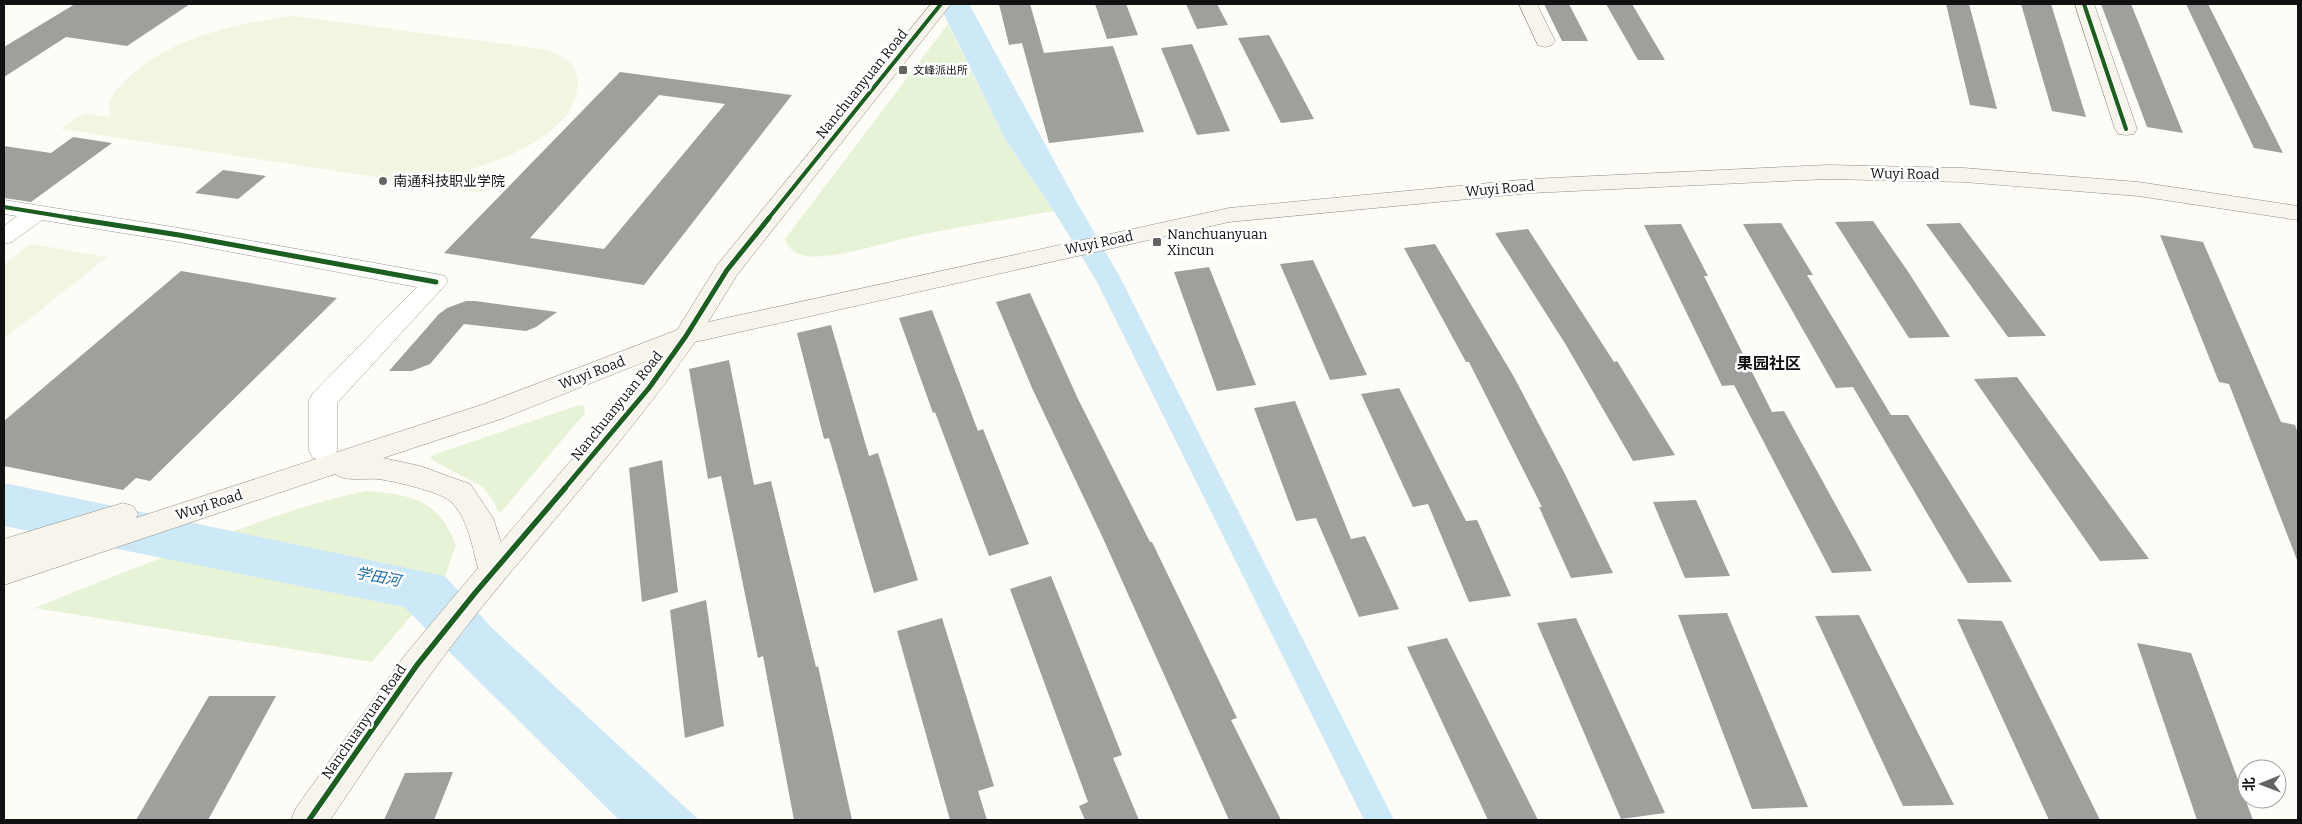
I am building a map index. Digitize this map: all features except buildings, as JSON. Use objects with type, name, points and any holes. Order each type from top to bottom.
[{"type":"main road","points":[[1528,4],[1545,40]]},
{"type":"main road","points":[[2084,4],[2126,129]]},
{"type":"main road","name":"Nanchuanyuan Road","points":[[309,820],[418,664],[484,581],[649,388],[690,329],[727,270],[935,11]]},
{"type":"main road","name":"Wuyi Road","points":[[16,548],[160,502],[324,460],[491,412],[690,329],[745,321],[1216,204],[1400,185],[1651,166],[1831,161],[1992,163],[2061,168],[2298,200]]},
{"type":"main road","name":"Wuyi Road","points":[[1104,233],[1229,215],[1531,186],[1827,172],[1964,175],[2027,179],[2138,189],[2298,213]]},
{"type":"main road","points":[[324,460],[420,476],[460,492],[478,518],[484,581]]},
{"type":"main road","name":"Wuyi Road","points":[[4,573],[190,512],[324,460]]},
{"type":"street","points":[[4,207],[179,235],[436,282],[323,400],[324,460]]},
{"type":"street","points":[[4,237],[37,213]]},
{"type":"green space","points":[[294,16],[549,50],[565,58],[572,65],[577,75],[577,90],[572,105],[563,119],[550,131],[518,151],[469,170],[499,175],[481,193],[61,129],[84,113],[110,117],[110,102],[117,89],[131,75],[167,50],[229,27]]},
{"type":"green space","points":[[948,24],[1005,139],[1054,211],[919,235],[832,255],[807,256],[793,251],[785,239]]},
{"type":"green space","points":[[31,244],[107,257],[4,339],[4,264]]},
{"type":"green space","points":[[579,405],[584,406],[585,413],[501,512],[498,511],[483,487],[430,459],[433,455]]},
{"type":"green space","points":[[366,491],[397,495],[422,502],[441,518],[456,545],[445,576],[372,662],[35,608],[182,550],[281,514]]},
{"type":"water","points":[[939,4],[969,4],[1076,201],[1120,277],[1394,820],[1364,820],[1097,282],[1054,211],[1005,139]]},
{"type":"water","name":"学田河","points":[[4,483],[445,576],[492,628],[699,820],[619,820],[404,607],[4,526]]},
{"type":"cycle path","points":[[309,820],[417,665],[475,593],[649,388],[686,336],[727,270],[941,4]]},
{"type":"cycle path","points":[[2084,4],[2126,129]]},
{"type":"cycle path","points":[[4,207],[179,235],[436,282]]},
{"type":"place","name":"文峰派出所","points":[[903,70]]},
{"type":"place","name":"南通科技职业学院","points":[[383,181]]},
{"type":"place","name":"Nanchuanyuan Xincun","points":[[1157,242]]},
{"type":"district","name":"果园社区","points":[[1769,363]]}]
